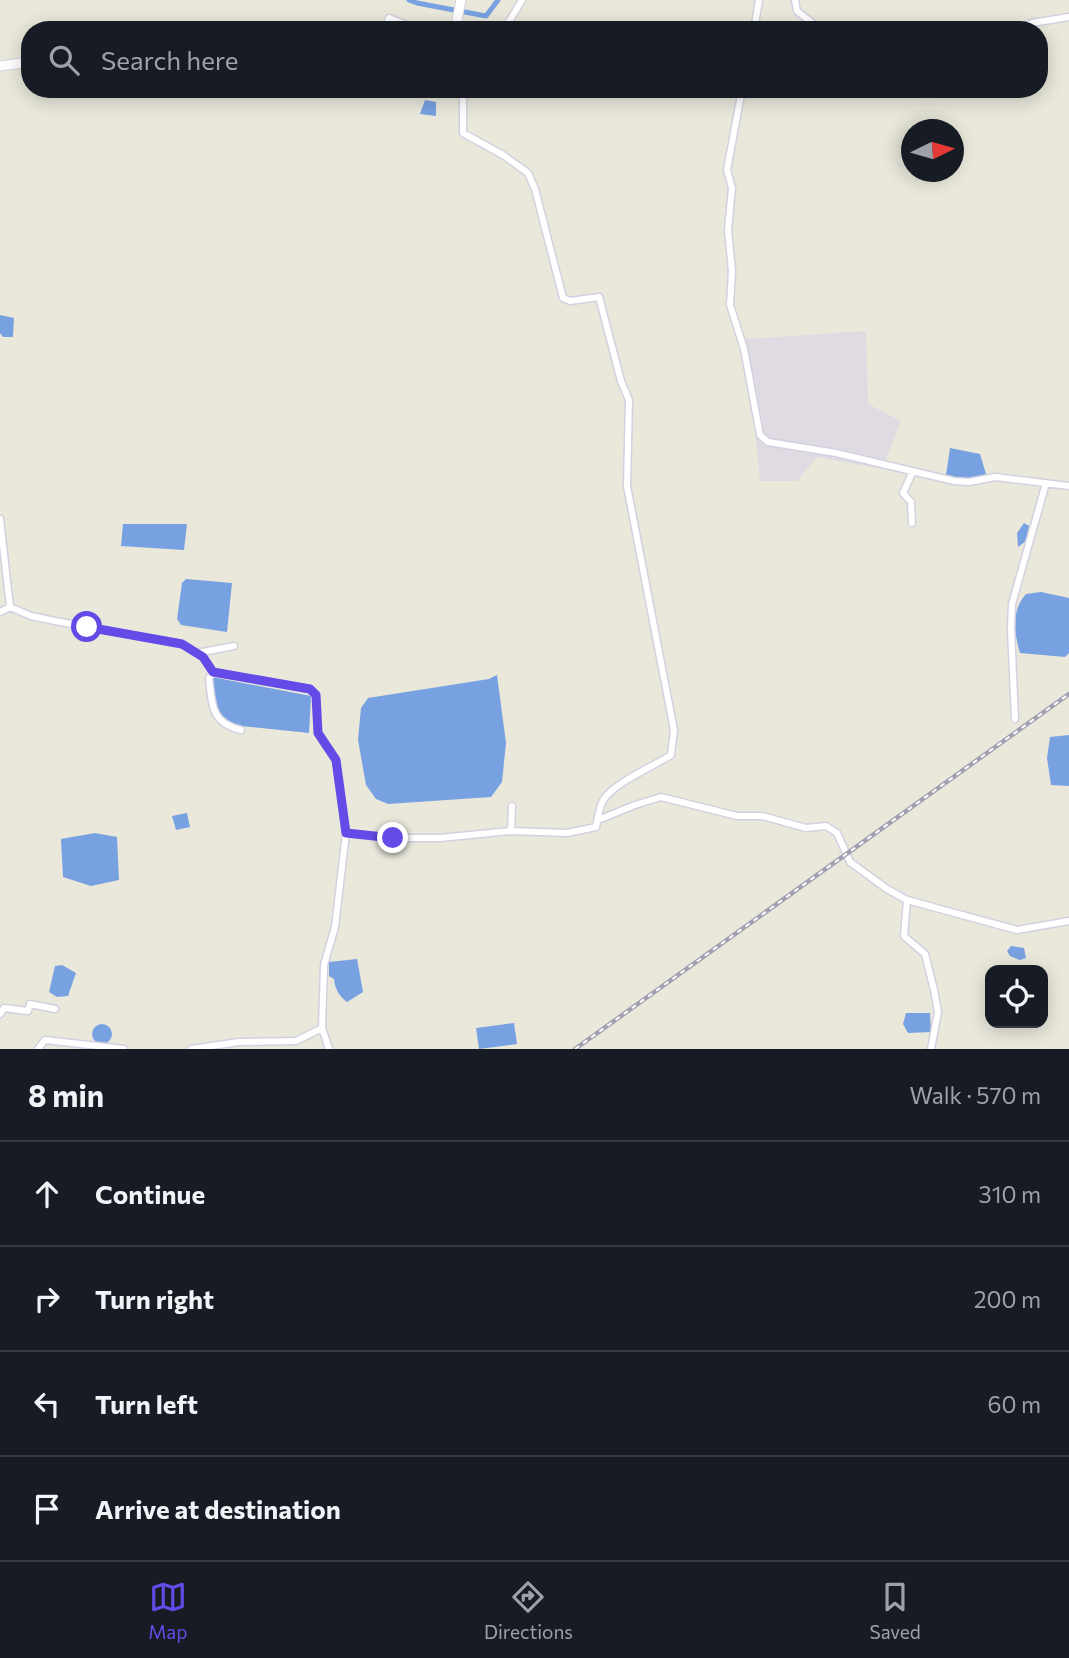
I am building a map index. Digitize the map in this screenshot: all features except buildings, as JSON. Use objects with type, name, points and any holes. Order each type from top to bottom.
[{"type":"street","points":[[509,21],[522,0]]},
{"type":"street","points":[[756,21],[759,0]]},
{"type":"street","points":[[794,0],[797,11],[810,21]]},
{"type":"street","points":[[457,21],[461,1]]},
{"type":"street","points":[[1044,21],[1069,17]]},
{"type":"street","points":[[0,66],[21,63]]},
{"type":"street","points":[[346,833],[393,838],[440,838],[511,831],[567,832],[596,827],[603,800],[624,781],[671,755],[674,730],[627,486],[629,400],[621,381],[599,298],[570,301],[563,298],[535,189],[528,173],[503,155],[463,133],[463,98]]},
{"type":"street","points":[[740,98],[727,170],[732,188],[727,230],[732,271],[730,305],[744,349],[760,435],[768,442],[836,453],[954,481],[969,482],[995,477],[1069,486]]},
{"type":"street","points":[[912,523],[911,502],[903,493],[913,471]]},
{"type":"street","points":[[1015,719],[1012,604],[1046,483]]},
{"type":"street","points":[[0,519],[10,607]]},
{"type":"street","points":[[0,613],[10,607],[43,618],[182,644],[197,653],[213,672],[310,689],[316,695],[318,733],[336,760],[346,833],[335,927],[324,965],[322,1028],[329,1049]]},
{"type":"street","points":[[197,653],[234,646]]},
{"type":"street","points":[[213,672],[209,678],[218,720],[227,727],[241,730]]},
{"type":"street","points":[[598,820],[635,804],[661,797],[737,816],[762,816],[806,828],[826,826],[837,833],[850,862],[907,900],[1017,930],[1069,921]]},
{"type":"street","points":[[511,831],[512,806]]},
{"type":"street","points":[[907,900],[904,936],[925,954],[936,1001],[937,1012],[931,1049]]},
{"type":"street","points":[[0,1014],[4,1008],[28,1011],[30,1004],[55,1009]]},
{"type":"street","points":[[191,1049],[239,1042],[296,1041],[322,1028]]},
{"type":"street","points":[[38,1049],[45,1040],[124,1049]]},
{"type":"shaded area","points":[[866,331],[868,404],[901,421],[882,469],[817,457],[797,481],[760,481],[746,339]]},
{"type":"water","points":[[425,100],[436,102],[436,116],[420,114]]},
{"type":"water","points":[[0,315],[14,318],[13,337],[3,337],[0,333]]},
{"type":"water","points":[[950,448],[980,454],[986,474],[966,479],[946,475]]},
{"type":"water","points":[[1024,523],[1029,526],[1026,541],[1018,547],[1017,533]]},
{"type":"water","points":[[123,524],[187,524],[184,550],[121,546]]},
{"type":"water","points":[[186,579],[232,583],[227,632],[181,625],[177,619],[182,583]]},
{"type":"water","points":[[1041,592],[1069,598],[1069,653],[1065,657],[1020,653],[1015,630],[1018,607],[1026,594]]},
{"type":"water","points":[[497,675],[506,743],[502,782],[491,797],[388,804],[376,799],[366,785],[358,740],[361,708],[368,698],[489,679]]},
{"type":"water","points":[[212,677],[311,696],[309,733],[232,725],[222,721],[213,697]]},
{"type":"water","points":[[1069,735],[1069,786],[1051,785],[1047,758],[1050,737]]},
{"type":"water","points":[[187,813],[190,827],[176,830],[172,816]]},
{"type":"water","points":[[95,833],[117,837],[119,880],[91,886],[63,877],[61,839]]},
{"type":"water","points":[[1011,946],[1024,948],[1026,958],[1020,960],[1010,956],[1007,951]]},
{"type":"water","points":[[357,959],[363,992],[347,1002],[338,992],[334,979],[329,976],[329,962]]},
{"type":"water","points":[[62,965],[76,973],[68,996],[57,997],[49,992],[55,966]]},
{"type":"water","points":[[906,1013],[930,1013],[931,1032],[908,1033],[903,1024]]},
{"type":"water","points":[[514,1023],[517,1044],[479,1049],[476,1028]]},
{"type":"water","points":[[102,1024],[109,1027],[112,1034],[109,1041],[102,1044],[95,1041],[92,1034],[95,1027]]},
{"type":"waterway","points":[[409,0],[486,16],[498,0]]},
{"type":"railway","points":[[575,1049],[1069,694]]},
{"type":"route","points":[[87,627],[182,644],[203,657],[213,672],[310,689],[316,695],[318,733],[336,760],[346,833],[393,838]]}]
